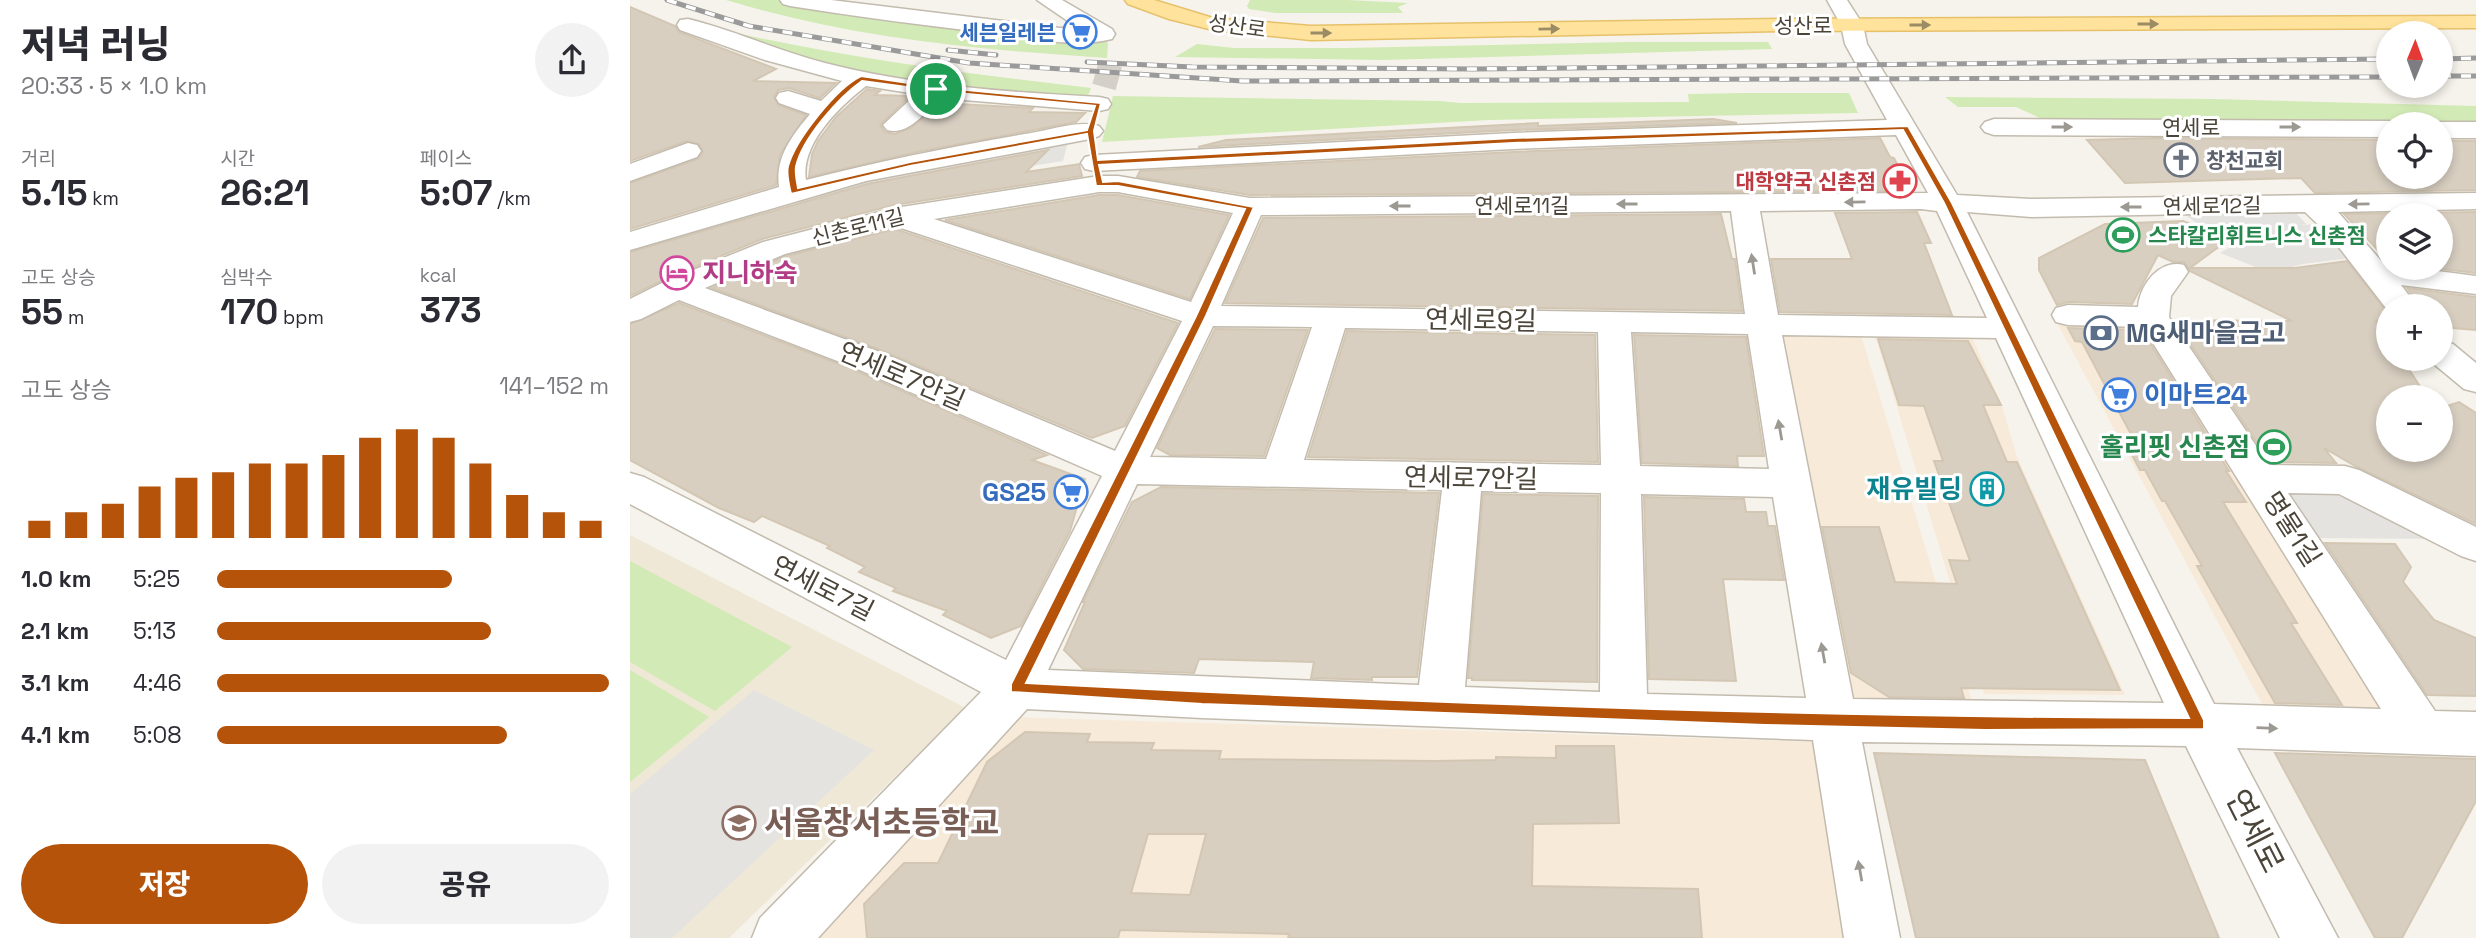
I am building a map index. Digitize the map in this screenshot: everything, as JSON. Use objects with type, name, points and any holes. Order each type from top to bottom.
[{"type":"main road","name":"성산로","points":[[1135,0],[1196,21],[1253,30],[1331,33],[1852,25],[2476,22]]},
{"type":"main road","points":[[1135,0],[1201,0]]},
{"type":"main road","points":[[1231,4],[1233,10],[1253,30]]},
{"type":"street","points":[[790,0],[896,16],[1060,35],[1104,34]]},
{"type":"street","points":[[1047,0],[1104,34],[1114,43],[1112,58]]},
{"type":"street","name":"연세로","points":[[1837,0],[1852,25],[1856,44],[1889,104],[1896,128],[1948,203],[2199,725],[2310,938]]},
{"type":"street","points":[[688,25],[769,54],[861,78],[936,89],[1101,96],[1090,131],[1097,173],[1513,141],[1896,128]]},
{"type":"street","name":"연세로","points":[[1852,25],[1884,44]]},
{"type":"street","points":[[794,192],[791,169],[794,158],[826,111],[861,78]]},
{"type":"street","points":[[896,125],[936,89]]},
{"type":"street","name":"연세로","points":[[1914,95],[1922,127],[1948,181],[1951,191],[1948,203]]},
{"type":"street","points":[[788,98],[826,111]]},
{"type":"street","name":"연세로","points":[[1994,127],[2376,129]]},
{"type":"street","points":[[2453,130],[2476,130]]},
{"type":"street","points":[[630,242],[794,192],[910,164],[1090,131]]},
{"type":"street","points":[[630,173],[688,151]]},
{"type":"street","name":"연세로11길","points":[[1097,173],[1118,184],[1250,207],[1948,203]]},
{"type":"street","name":"신촌로11길","points":[[630,312],[677,288],[774,248],[895,216],[1097,173]]},
{"type":"street","name":"연세로12길","points":[[1948,203],[2031,208],[2476,201]]},
{"type":"street","points":[[1744,203],[1789,483],[1835,720],[1872,938]]},
{"type":"street","points":[[2314,205],[2341,231],[2391,294]]},
{"type":"street","points":[[780,938],[1016,688],[1201,316],[1250,207]]},
{"type":"street","name":"연세로9길","points":[[895,216],[1201,316],[2006,328]]},
{"type":"street","points":[[2068,315],[2153,317],[2155,295],[2173,272]]},
{"type":"street","points":[[2374,272],[2476,285]]},
{"type":"street","name":"연세로7안길","points":[[677,288],[865,359],[1124,470],[1621,482],[1789,483]]},
{"type":"street","name":"명물1길","points":[[2153,317],[2422,733]]},
{"type":"street","points":[[1280,474],[1332,318]]},
{"type":"street","points":[[1614,322],[1621,482],[1624,714]]},
{"type":"street","points":[[1440,706],[1462,478]]},
{"type":"street","points":[[2260,479],[2345,480],[2476,545]]},
{"type":"street","name":"연세로7길","points":[[630,487],[1016,688],[1624,714],[2199,725]]},
{"type":"street","points":[[2199,725],[2476,734]]},
{"type":"shaded area","points":[[1063,142],[1067,146],[1063,161],[968,176],[800,209],[800,194]]},
{"type":"shaded area","points":[[2294,211],[2306,224],[2300,225],[2321,224],[2352,258],[2303,264],[2271,273],[2220,253],[2259,230],[2236,239],[2195,222],[2183,213]]},
{"type":"shaded area","points":[[2056,321],[2141,323],[2386,708],[2262,704]]},
{"type":"shaded area","points":[[1775,333],[1861,335],[1973,705],[1851,703]]},
{"type":"shaded area","points":[[1875,335],[1972,337],[2002,406],[2017,457],[2125,695],[1984,694]]},
{"type":"shaded area","points":[[2275,487],[2352,489],[2443,539],[2308,538]]},
{"type":"shaded area","name":"서울창서초등학교","points":[[630,535],[966,708],[729,938],[630,938]]},
{"type":"shaded area","points":[[754,690],[874,750],[672,938],[630,938],[630,794]]},
{"type":"shaded area","points":[[1010,717],[1823,742],[1853,938],[813,938]]},
{"type":"green space","points":[[726,0],[776,0],[838,11],[1100,37],[1108,43],[1107,58],[963,46],[867,33]]},
{"type":"green space","points":[[1250,0],[1408,3],[1398,7],[1403,13],[1275,13],[1249,9],[1247,6]]},
{"type":"green space","points":[[727,31],[908,64],[1091,88],[1086,101],[881,77],[813,63]]},
{"type":"green space","points":[[1768,42],[1772,49],[1383,60],[1175,57],[1197,44],[1234,48],[1348,48]]},
{"type":"green space","points":[[1849,93],[1858,113],[1489,120],[1102,142],[1113,96],[1460,103],[1689,102],[1688,94]]},
{"type":"green space","points":[[1945,97],[2214,99],[2476,106],[2476,123],[2453,123],[2453,112],[2376,112],[2376,122],[2042,119],[2016,107],[1958,107]]},
{"type":"green space","points":[[630,561],[792,647],[715,711],[630,662]]},
{"type":"green space","points":[[630,670],[709,717],[630,782]]},
{"type":"building","points":[[630,7],[675,26],[679,32],[776,69],[753,81],[836,83],[820,98],[789,88],[778,90],[774,97],[778,105],[806,115],[780,155],[776,185],[630,229],[630,183],[698,159],[703,152],[699,144],[687,141],[630,161]]},
{"type":"building","points":[[867,89],[880,91],[875,95],[910,96],[880,125],[885,132],[895,134],[911,128],[939,103],[1033,108],[1029,112],[1085,113],[1076,122],[917,152],[809,177],[812,154],[818,141],[836,117]]},
{"type":"building","points":[[1713,119],[1737,123],[1513,130],[1198,147],[1226,140],[1538,123],[1538,126]]},
{"type":"building","points":[[1880,138],[1890,157],[1894,158],[1910,191],[1250,195],[1137,177],[1140,171],[1513,152]]},
{"type":"building","points":[[2087,140],[2376,140],[2376,189],[2453,189],[2453,141],[2476,141],[2476,190],[2315,193],[2301,178],[2125,183]]},
{"type":"building","points":[[1048,150],[1026,172],[1079,164],[1082,176],[894,205],[762,239],[630,296],[630,252],[867,184]]},
{"type":"building","points":[[1099,195],[1118,195],[1229,215],[1190,299],[945,220]]},
{"type":"building","points":[[1917,212],[1931,243],[1924,243],[1952,315],[1780,312],[1771,259],[1852,259],[1835,213]]},
{"type":"building","points":[[2453,212],[2476,212],[2476,273],[2453,270]]},
{"type":"building","points":[[1721,214],[1732,259],[1735,259],[1742,311],[1225,303],[1263,218]]},
{"type":"building","points":[[2344,214],[2376,214],[2376,248]]},
{"type":"building","points":[[2183,221],[2228,240],[2190,268],[2295,268],[2347,261],[2376,298],[2376,371],[2410,371],[2419,385],[2376,385],[2376,462],[2453,462],[2453,404],[2459,402],[2476,413],[2476,524],[2357,467],[2324,448],[2336,463],[2270,462],[2174,320],[2292,321],[2190,271],[2184,262],[2173,262],[2158,255],[2132,304],[2068,302],[2057,305],[2039,270],[2039,258],[2105,224]]},
{"type":"building","points":[[895,229],[1178,323],[1125,426],[1092,438],[878,349],[712,288],[786,256]]},
{"type":"building","points":[[2407,288],[2453,294],[2411,294]]},
{"type":"building","points":[[2453,294],[2476,297],[2476,330],[2453,328]]},
{"type":"building","points":[[679,303],[852,369],[1047,455],[1032,460],[1085,479],[1070,531],[1021,626],[991,638],[943,615],[947,611],[893,591],[896,588],[859,572],[865,567],[827,548],[830,546],[762,516],[754,522],[719,508],[630,460],[630,324]]},
{"type":"building","points":[[2068,328],[2142,330],[2246,502],[2223,502],[2297,623],[2291,623],[2342,705],[2275,703],[2197,566],[2202,566],[2165,501],[2162,501],[2145,470],[2140,470],[2123,438],[2133,438],[2082,342],[2075,341]]},
{"type":"building","points":[[1215,329],[1308,330],[1264,456],[1170,455],[1157,448]]},
{"type":"building","points":[[1347,331],[1595,335],[1598,462],[1308,457]]},
{"type":"building","points":[[1634,335],[1746,337],[1764,456],[1737,456],[1738,466],[1642,463]]},
{"type":"building","points":[[1878,339],[1968,341],[2001,405],[1983,405],[2007,462],[2017,462],[2120,690],[1961,688],[1964,698],[1889,697],[1851,673],[1822,527],[1879,527],[1895,582],[1957,584],[1949,560],[1970,561],[1934,461],[1943,461],[1924,406],[1899,405]]},
{"type":"building","points":[[1161,487],[1439,493],[1417,677],[1372,677],[1372,680],[1311,678],[1314,662],[1199,659],[1194,673],[1083,669],[1064,650],[1083,602],[1132,502]]},
{"type":"building","points":[[1483,494],[1598,496],[1597,682],[1468,678]]},
{"type":"building","points":[[1644,497],[1744,499],[1746,512],[1766,512],[1768,526],[1775,526],[1784,580],[1723,579],[1736,681],[1649,679]]},
{"type":"building","points":[[2325,543],[2395,544],[2411,567],[2403,582],[2434,620],[2476,638],[2476,696],[2427,695]]},
{"type":"building","points":[[1025,732],[1090,734],[1087,742],[1154,743],[1151,750],[1221,751],[1219,759],[1496,760],[1496,757],[1556,758],[1556,746],[1614,746],[1619,823],[1533,824],[1532,886],[1698,889],[1702,938],[1288,938],[1289,934],[1120,930],[1118,938],[867,938],[864,904],[904,863],[938,863],[987,762]],"holes":[[[1148,834],[1206,834],[1190,895],[1131,893]]]},
{"type":"building","points":[[1874,753],[2145,760],[2219,938],[1916,938]]},
{"type":"building","points":[[2275,753],[2476,759],[2476,801],[2402,938],[2375,938]]},
{"type":"tunnel","points":[[1104,87],[1112,58]]},
{"type":"railway","points":[[667,0],[749,26],[969,63],[1242,81],[2376,77]]},
{"type":"railway","points":[[948,50],[996,55]]},
{"type":"railway","points":[[2454,59],[2476,58]]},
{"type":"railway","points":[[1087,62],[1192,67],[1473,69],[2376,59]]},
{"type":"railway","points":[[2454,76],[2476,76]]},
{"type":"place","name":"세븐일레븐","points":[[1080,32]]},
{"type":"place","name":"창천교회","points":[[2181,160]]},
{"type":"place","name":"대학약국 신촌점","points":[[1900,181]]},
{"type":"place","name":"스타칼리휘트니스 신촌점","points":[[2123,235]]},
{"type":"place","name":"지니하숙","points":[[677,273]]},
{"type":"place","name":"MG새마을금고","points":[[2101,333]]},
{"type":"place","name":"이마트24","points":[[2119,395]]},
{"type":"place","name":"홀리핏 신촌점","points":[[2274,447]]},
{"type":"place","name":"재유빌딩","points":[[1987,489]]},
{"type":"place","name":"GS25","points":[[1071,492]]},
{"type":"place","name":"서울창서초등학교","points":[[739,823]]},
{"type":"route","points":[[936,89],[861,78],[855,82],[826,111],[799,148],[791,169],[794,192],[910,164],[1090,131],[1093,156],[1099,184],[1118,184],[1250,207],[1201,316],[1016,688],[1624,714],[1985,724],[2199,725],[1948,203],[1906,127],[1817,128],[1513,141],[1094,163],[1093,156],[1090,131],[1099,104],[1030,100],[936,89]]}]
